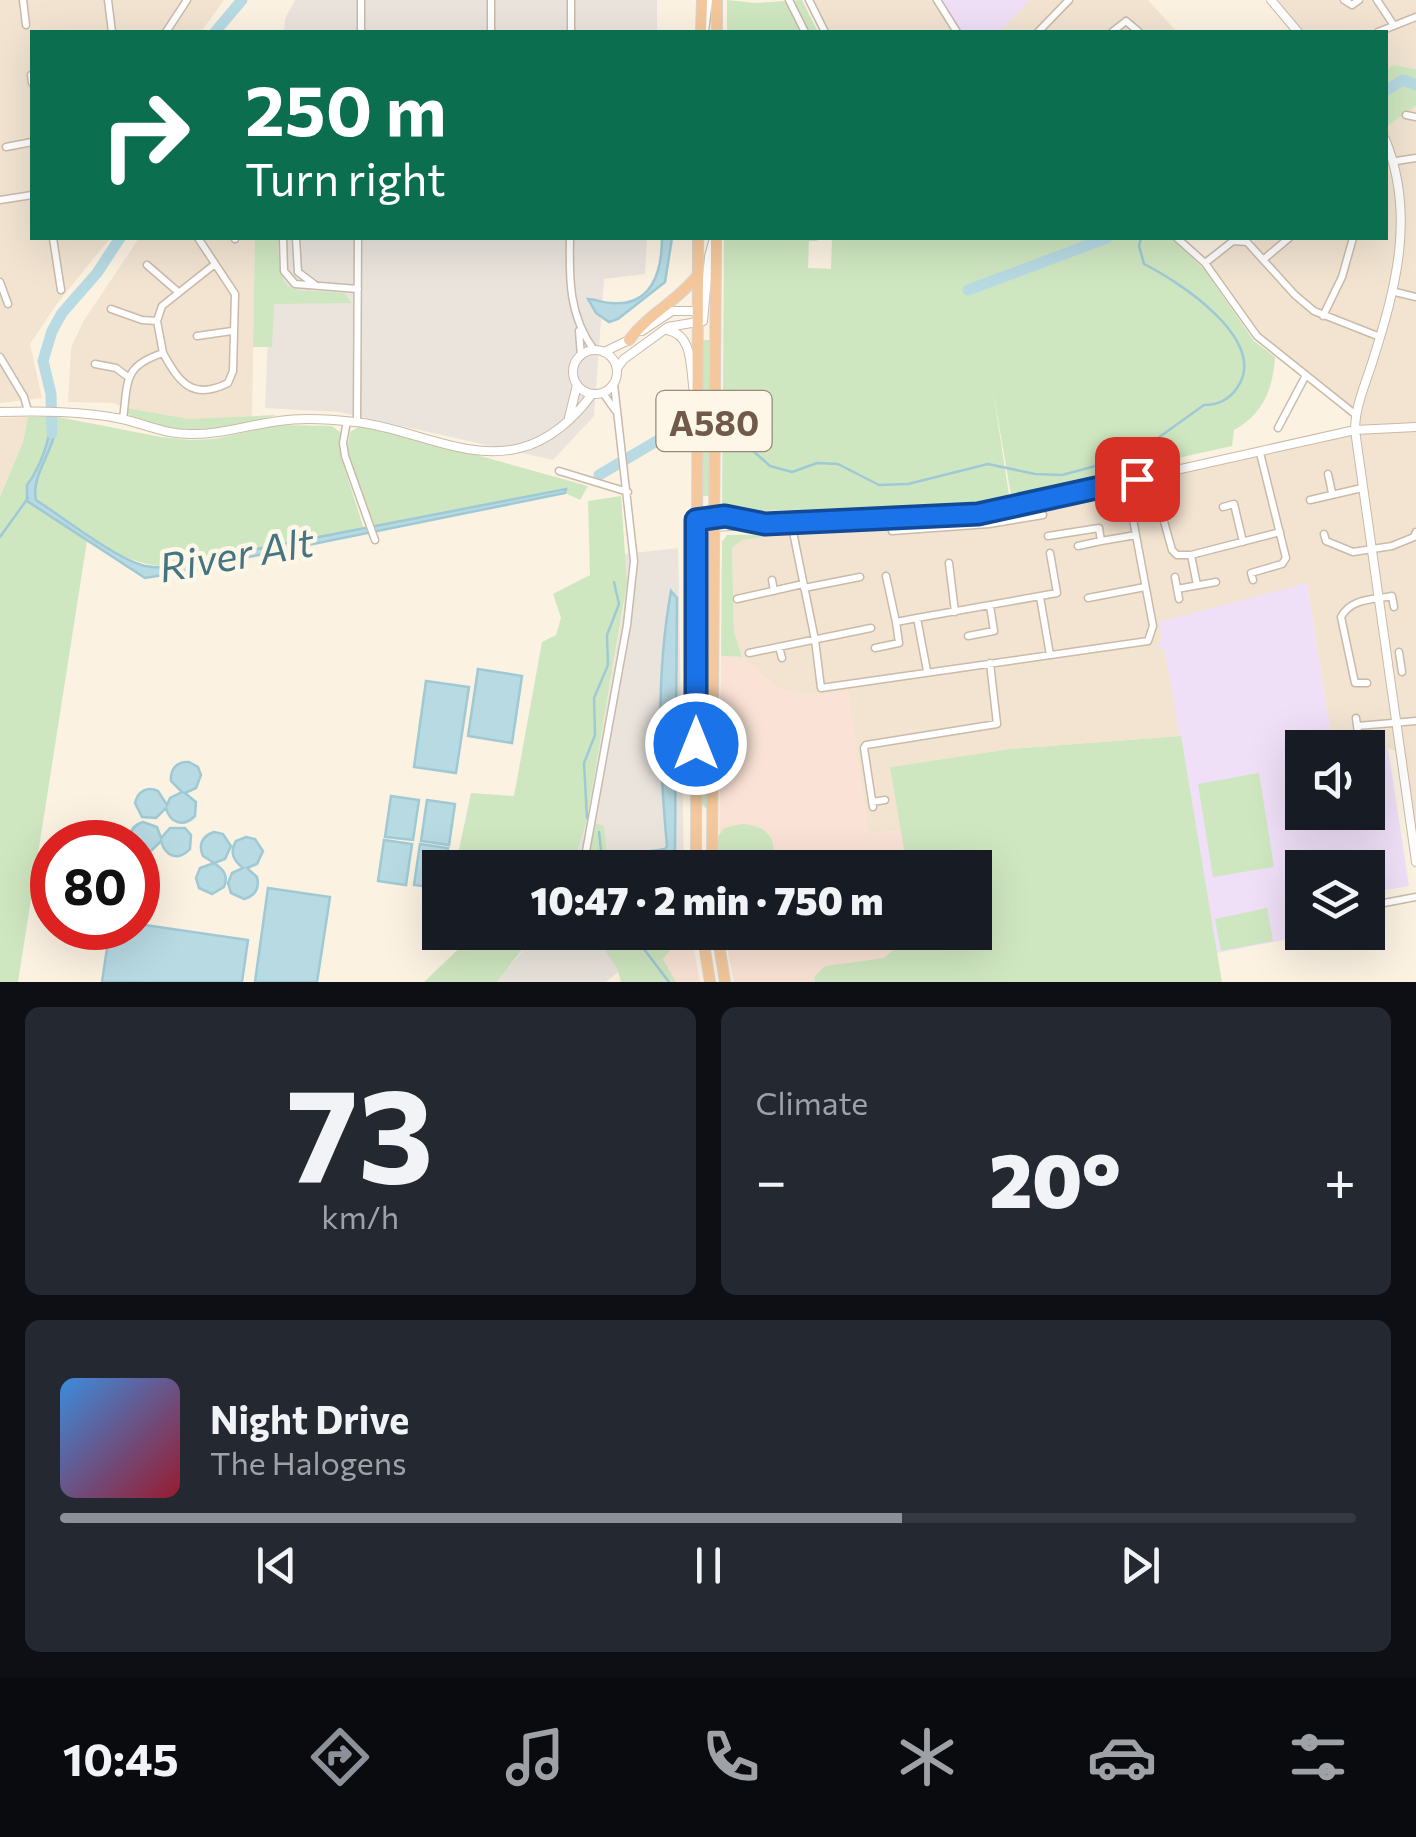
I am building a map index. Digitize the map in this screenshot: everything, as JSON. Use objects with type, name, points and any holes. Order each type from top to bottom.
[{"type":"highway","points":[[703,30],[705,0]]},
{"type":"highway","points":[[717,30],[718,0]]},
{"type":"highway","name":"A580","points":[[696,850],[696,324],[701,311],[698,240]]},
{"type":"highway","name":"A580","points":[[712,850],[715,240]]},
{"type":"highway","points":[[630,340],[640,324],[686,290],[697,276]]},
{"type":"highway","points":[[705,950],[710,982]]},
{"type":"highway","points":[[720,950],[725,982]]},
{"type":"street","points":[[23,0],[26,24]]},
{"type":"street","points":[[110,0],[112,30]]},
{"type":"street","points":[[167,30],[187,0]]},
{"type":"street","points":[[361,0],[361,30]]},
{"type":"street","points":[[491,0],[491,30]]},
{"type":"street","points":[[570,0],[571,30]]},
{"type":"street","points":[[789,0],[804,30]]},
{"type":"street","points":[[809,0],[824,30]]},
{"type":"street","points":[[937,0],[956,30]]},
{"type":"street","points":[[1041,30],[1069,0]]},
{"type":"street","points":[[1271,0],[1296,30]]},
{"type":"street","points":[[1344,0],[1352,5],[1359,0]]},
{"type":"street","points":[[1377,0],[1393,24]]},
{"type":"street","points":[[1382,30],[1416,16]]},
{"type":"street","points":[[1115,30],[1126,21],[1137,30]]},
{"type":"street","points":[[1406,115],[1416,117]]},
{"type":"street","points":[[11,143],[30,142]]},
{"type":"street","points":[[1388,145],[1404,190],[1408,224],[1395,292],[1356,414],[1355,430],[1416,862]]},
{"type":"street","points":[[1396,161],[1416,158]]},
{"type":"street","points":[[0,200],[30,196]]},
{"type":"street","points":[[53,240],[60,287],[70,282]]},
{"type":"street","points":[[199,240],[215,264],[234,294],[233,371],[228,384],[216,390],[186,386],[174,376],[157,320],[162,306],[215,264]]},
{"type":"street","points":[[283,240],[283,261],[295,284],[358,289]]},
{"type":"street","points":[[296,240],[298,272],[320,287]]},
{"type":"street","points":[[358,240],[352,421],[343,444],[375,540]]},
{"type":"street","points":[[569,418],[577,385],[574,370],[581,356],[579,324],[572,302],[570,240]]},
{"type":"street","points":[[701,311],[714,240]]},
{"type":"street","points":[[1178,240],[1205,264],[1257,336],[1356,414]]},
{"type":"street","points":[[1205,264],[1239,240],[1250,243],[1295,295],[1322,316],[1380,337]]},
{"type":"street","points":[[1264,259],[1287,240]]},
{"type":"street","points":[[1322,316],[1342,277],[1351,240]]},
{"type":"street","points":[[147,264],[178,291]]},
{"type":"street","points":[[0,282],[8,304]]},
{"type":"street","points":[[1395,292],[1416,297]]},
{"type":"street","points":[[111,309],[142,320],[157,320]]},
{"type":"street","points":[[581,356],[630,340],[667,314],[701,311]]},
{"type":"street","points":[[701,311],[716,326]]},
{"type":"street","points":[[579,324],[617,368]]},
{"type":"street","points":[[586,850],[627,624],[634,561],[616,410],[617,368],[662,331],[677,324],[696,324]]},
{"type":"street","points":[[197,336],[232,331]]},
{"type":"street","points":[[662,331],[675,331],[685,338],[697,407]]},
{"type":"street","points":[[123,419],[128,377],[142,360],[164,353]]},
{"type":"street","points":[[0,356],[28,411]]},
{"type":"street","points":[[95,364],[116,368],[128,377]]},
{"type":"street","points":[[1278,428],[1306,375]]},
{"type":"street","points":[[228,384],[234,396]]},
{"type":"street","points":[[577,385],[592,394],[603,393],[614,384]]},
{"type":"street","points":[[603,393],[616,410]]},
{"type":"street","points":[[0,412],[123,419],[156,430],[204,434],[292,420],[352,421],[473,449],[498,451],[543,439],[579,412],[592,394]]},
{"type":"street","points":[[696,520],[765,524],[988,512],[1355,430],[1416,426]]},
{"type":"street","points":[[1252,580],[1251,573],[1282,564],[1286,558],[1260,452]]},
{"type":"street","points":[[559,471],[570,470],[628,492]]},
{"type":"street","points":[[1328,474],[1332,493]]},
{"type":"street","points":[[790,522],[821,688],[1148,642],[1152,626],[1126,482]]},
{"type":"street","points":[[1310,500],[1362,488]]},
{"type":"street","points":[[1222,507],[1234,504],[1243,542]]},
{"type":"street","points":[[1160,507],[1172,550],[1177,555],[1191,555],[1280,532]]},
{"type":"street","points":[[988,512],[989,524]]},
{"type":"street","points":[[890,518],[892,531],[989,524],[1043,515]]},
{"type":"street","points":[[1048,536],[1099,528],[1101,541]]},
{"type":"street","points":[[1324,534],[1326,541],[1353,552],[1392,546],[1414,537],[1416,532]]},
{"type":"street","points":[[1078,546],[1136,535]]},
{"type":"street","points":[[896,622],[1057,593],[1050,553]]},
{"type":"street","points":[[1191,555],[1197,585]]},
{"type":"street","points":[[948,563],[954,612]]},
{"type":"street","points":[[875,648],[899,643],[886,576]]},
{"type":"street","points":[[737,598],[860,577]]},
{"type":"street","points":[[1175,577],[1180,599]]},
{"type":"street","points":[[772,580],[774,590]]},
{"type":"street","points":[[1177,588],[1216,582]]},
{"type":"street","points":[[1392,587],[1394,607]]},
{"type":"street","points":[[1088,598],[1145,588]]},
{"type":"street","points":[[1366,683],[1354,684],[1340,616],[1356,602],[1392,596]]},
{"type":"street","points":[[1040,597],[1050,655]]},
{"type":"street","points":[[968,636],[994,632],[990,606]]},
{"type":"street","points":[[917,618],[927,672]]},
{"type":"street","points":[[749,653],[871,628]]},
{"type":"street","points":[[779,647],[782,658]]},
{"type":"street","points":[[1399,652],[1402,672]]},
{"type":"street","points":[[1386,664],[1400,662]]},
{"type":"street","points":[[885,800],[873,804],[866,745],[997,724],[990,663]]},
{"type":"street","points":[[1358,730],[1357,722],[1416,721]]},
{"type":"street","points":[[1385,903],[1416,898]]},
{"type":"shaded area","points":[[0,0],[224,0],[202,30],[30,30],[30,240],[108,240],[30,344],[42,398],[0,403]]},
{"type":"shaded area","points":[[295,0],[657,0],[657,30],[284,30]]},
{"type":"shaded area","points":[[809,0],[1148,0],[1175,30],[824,30]]},
{"type":"shaded area","points":[[939,0],[1030,0],[1001,30],[960,30]]},
{"type":"shaded area","points":[[1271,0],[1416,0],[1416,69],[1393,65],[1388,69],[1388,30],[1296,30]]},
{"type":"shaded area","points":[[1416,106],[1416,862],[1398,752],[1385,748],[1385,730],[1330,730],[1307,583],[1165,651],[1181,736],[1010,749],[891,767],[902,830],[868,834],[848,692],[803,696],[777,688],[742,657],[734,632],[732,548],[742,539],[787,534],[791,522],[978,514],[1354,430],[1355,414],[1257,336],[1205,263],[1235,240],[1254,244],[1254,240],[1388,240],[1388,125]]},
{"type":"shaded area","points":[[138,240],[255,240],[252,418],[189,419],[136,412],[113,403],[68,402],[71,348],[83,322]]},
{"type":"shaded area","points":[[272,240],[647,240],[645,274],[604,279],[594,416],[553,460],[339,412],[265,408]]},
{"type":"shaded area","points":[[28,417],[23,442],[0,497],[0,418]]},
{"type":"shaded area","points":[[678,548],[684,850],[575,850],[624,605],[625,554]]},
{"type":"shaded area","points":[[1307,583],[1330,730],[1285,730],[1285,830],[1385,830],[1388,748],[1409,886],[1385,890],[1385,850],[1285,850],[1285,940],[1217,953],[1165,651],[1158,646],[1162,638],[1159,622]]},
{"type":"shaded area","points":[[721,656],[742,657],[777,688],[803,696],[848,691],[868,834],[902,830],[905,850],[719,850]]},
{"type":"shaded area","points":[[523,950],[617,950],[620,970],[606,982],[497,982]]},
{"type":"shaded area","points":[[669,950],[694,950],[700,982],[676,982],[663,959]]},
{"type":"shaded area","points":[[727,950],[893,950],[884,958],[826,966],[814,977],[815,982],[734,982]]},
{"type":"green space","points":[[727,0],[802,0],[817,30],[727,30]]},
{"type":"green space","points":[[1393,65],[1416,69],[1416,106],[1388,125],[1388,69]]},
{"type":"green space","points":[[255,240],[278,240],[281,273],[291,288],[344,293],[352,303],[274,304],[272,347],[253,347]]},
{"type":"green space","points":[[724,240],[817,240],[809,241],[808,268],[831,269],[832,240],[1173,240],[1204,269],[1254,341],[1275,357],[1265,399],[1234,430],[1232,446],[1011,495],[993,390],[1009,495],[968,504],[731,512],[722,505]]},
{"type":"green space","points":[[701,340],[710,340],[709,496],[702,496]]},
{"type":"green space","points":[[126,408],[189,419],[277,415],[221,428],[180,431],[143,423],[127,413]]},
{"type":"green space","points":[[28,417],[58,417],[191,440],[278,425],[332,426],[341,433],[340,454],[364,529],[171,567],[131,559],[52,518],[87,541],[43,820],[30,820],[30,905],[18,982],[0,982],[0,497],[23,442]]},
{"type":"green space","points":[[360,426],[588,486],[580,500],[565,493],[565,489],[375,527],[347,451],[350,432]]},
{"type":"green space","points":[[621,496],[627,583],[586,823],[577,850],[459,850],[471,793],[514,796],[542,642],[556,635],[561,618],[553,594],[590,575],[588,501]]},
{"type":"green space","points":[[787,534],[742,540],[732,548],[734,632],[742,657],[721,656],[722,542],[727,535]]},
{"type":"green space","points":[[709,536],[707,809],[700,802],[701,628],[705,537]]},
{"type":"green space","points":[[1181,736],[1222,982],[815,982],[814,977],[825,966],[884,958],[893,950],[992,950],[992,850],[904,850],[890,767],[1010,749]]},
{"type":"green space","points":[[1259,773],[1274,867],[1213,877],[1198,784]]},
{"type":"green space","points":[[595,823],[604,826],[606,850],[589,850]]},
{"type":"green space","points":[[742,824],[764,830],[774,850],[718,850],[717,838],[724,828]]},
{"type":"green space","points":[[1267,908],[1273,941],[1221,951],[1215,919]]},
{"type":"green space","points":[[457,950],[522,950],[497,982],[424,982]]},
{"type":"green space","points":[[605,950],[670,950],[663,959],[676,982],[621,982]]},
{"type":"water","points":[[662,240],[672,240],[665,282],[618,319],[609,322],[596,313],[588,299],[625,303],[637,299],[652,284],[660,262]]},
{"type":"water","points":[[50,419],[55,419],[55,429],[37,480],[36,500],[90,537],[145,566],[191,564],[566,489],[565,493],[145,578],[27,501],[27,485],[43,454]]},
{"type":"water","points":[[671,591],[677,598],[675,850],[658,850],[667,846],[660,717]]},
{"type":"water","points":[[478,669],[522,676],[512,743],[468,736]]},
{"type":"water","points":[[426,681],[469,687],[456,773],[414,767]]},
{"type":"water","points":[[189,762],[198,767],[201,775],[196,788],[185,793],[196,802],[195,816],[178,822],[166,808],[156,818],[142,817],[135,803],[138,795],[147,789],[158,791],[167,805],[170,798],[182,792],[171,781],[173,769]]},
{"type":"water","points":[[391,796],[419,800],[413,840],[385,837]]},
{"type":"water","points":[[427,800],[455,804],[449,845],[421,841]]},
{"type":"water","points":[[170,828],[185,828],[191,835],[190,849],[181,855],[172,856],[160,835]]},
{"type":"water","points":[[214,832],[223,834],[231,846],[225,859],[214,863],[203,856],[201,845]]},
{"type":"water","points":[[255,839],[263,851],[257,864],[247,868],[257,877],[258,885],[254,894],[244,899],[231,893],[228,883],[232,873],[243,868],[235,860],[233,849],[236,841]]},
{"type":"water","points":[[384,840],[412,844],[406,885],[378,881]]},
{"type":"water","points":[[420,844],[448,848],[422,850],[422,886],[414,885]]},
{"type":"water","points":[[214,863],[226,879],[224,887],[212,894],[199,888],[196,878],[200,868]]},
{"type":"water","points":[[268,888],[330,897],[317,982],[255,982]]},
{"type":"water","points":[[160,927],[248,940],[242,982],[102,982],[107,950],[160,950]]},
{"type":"waterway","name":"River Alt","points":[[217,30],[242,0]]},
{"type":"waterway","name":"River Alt","points":[[1388,89],[1403,80],[1416,85]]},
{"type":"waterway","name":"River Alt","points":[[52,433],[51,394],[43,361],[52,331],[119,240]]},
{"type":"waterway","name":"River Alt","points":[[968,290],[1102,240]]},
{"type":"waterway","points":[[730,397],[743,408],[740,431],[752,450],[770,466],[792,472],[817,463],[838,464],[879,485],[908,484],[988,464],[1062,475],[1103,464],[1123,451],[1144,448],[1204,405],[1227,399],[1237,388],[1244,370],[1241,351],[1232,333],[1198,299],[1144,264],[1140,240]]},
{"type":"waterway","name":"River Alt","points":[[725,401],[732,395]]},
{"type":"waterway","name":"River Alt","points":[[599,475],[689,422]]},
{"type":"waterway","points":[[0,537],[28,498]]},
{"type":"waterway","points":[[587,818],[584,763],[595,735],[594,698],[608,665],[607,635],[619,604],[614,582]]},
{"type":"waterway","points":[[599,832],[601,850]]},
{"type":"waterway","points":[[645,950],[669,982]]},
{"type":"route","points":[[696,744],[696,520],[725,516],[765,524],[978,514],[1137,479]]}]
